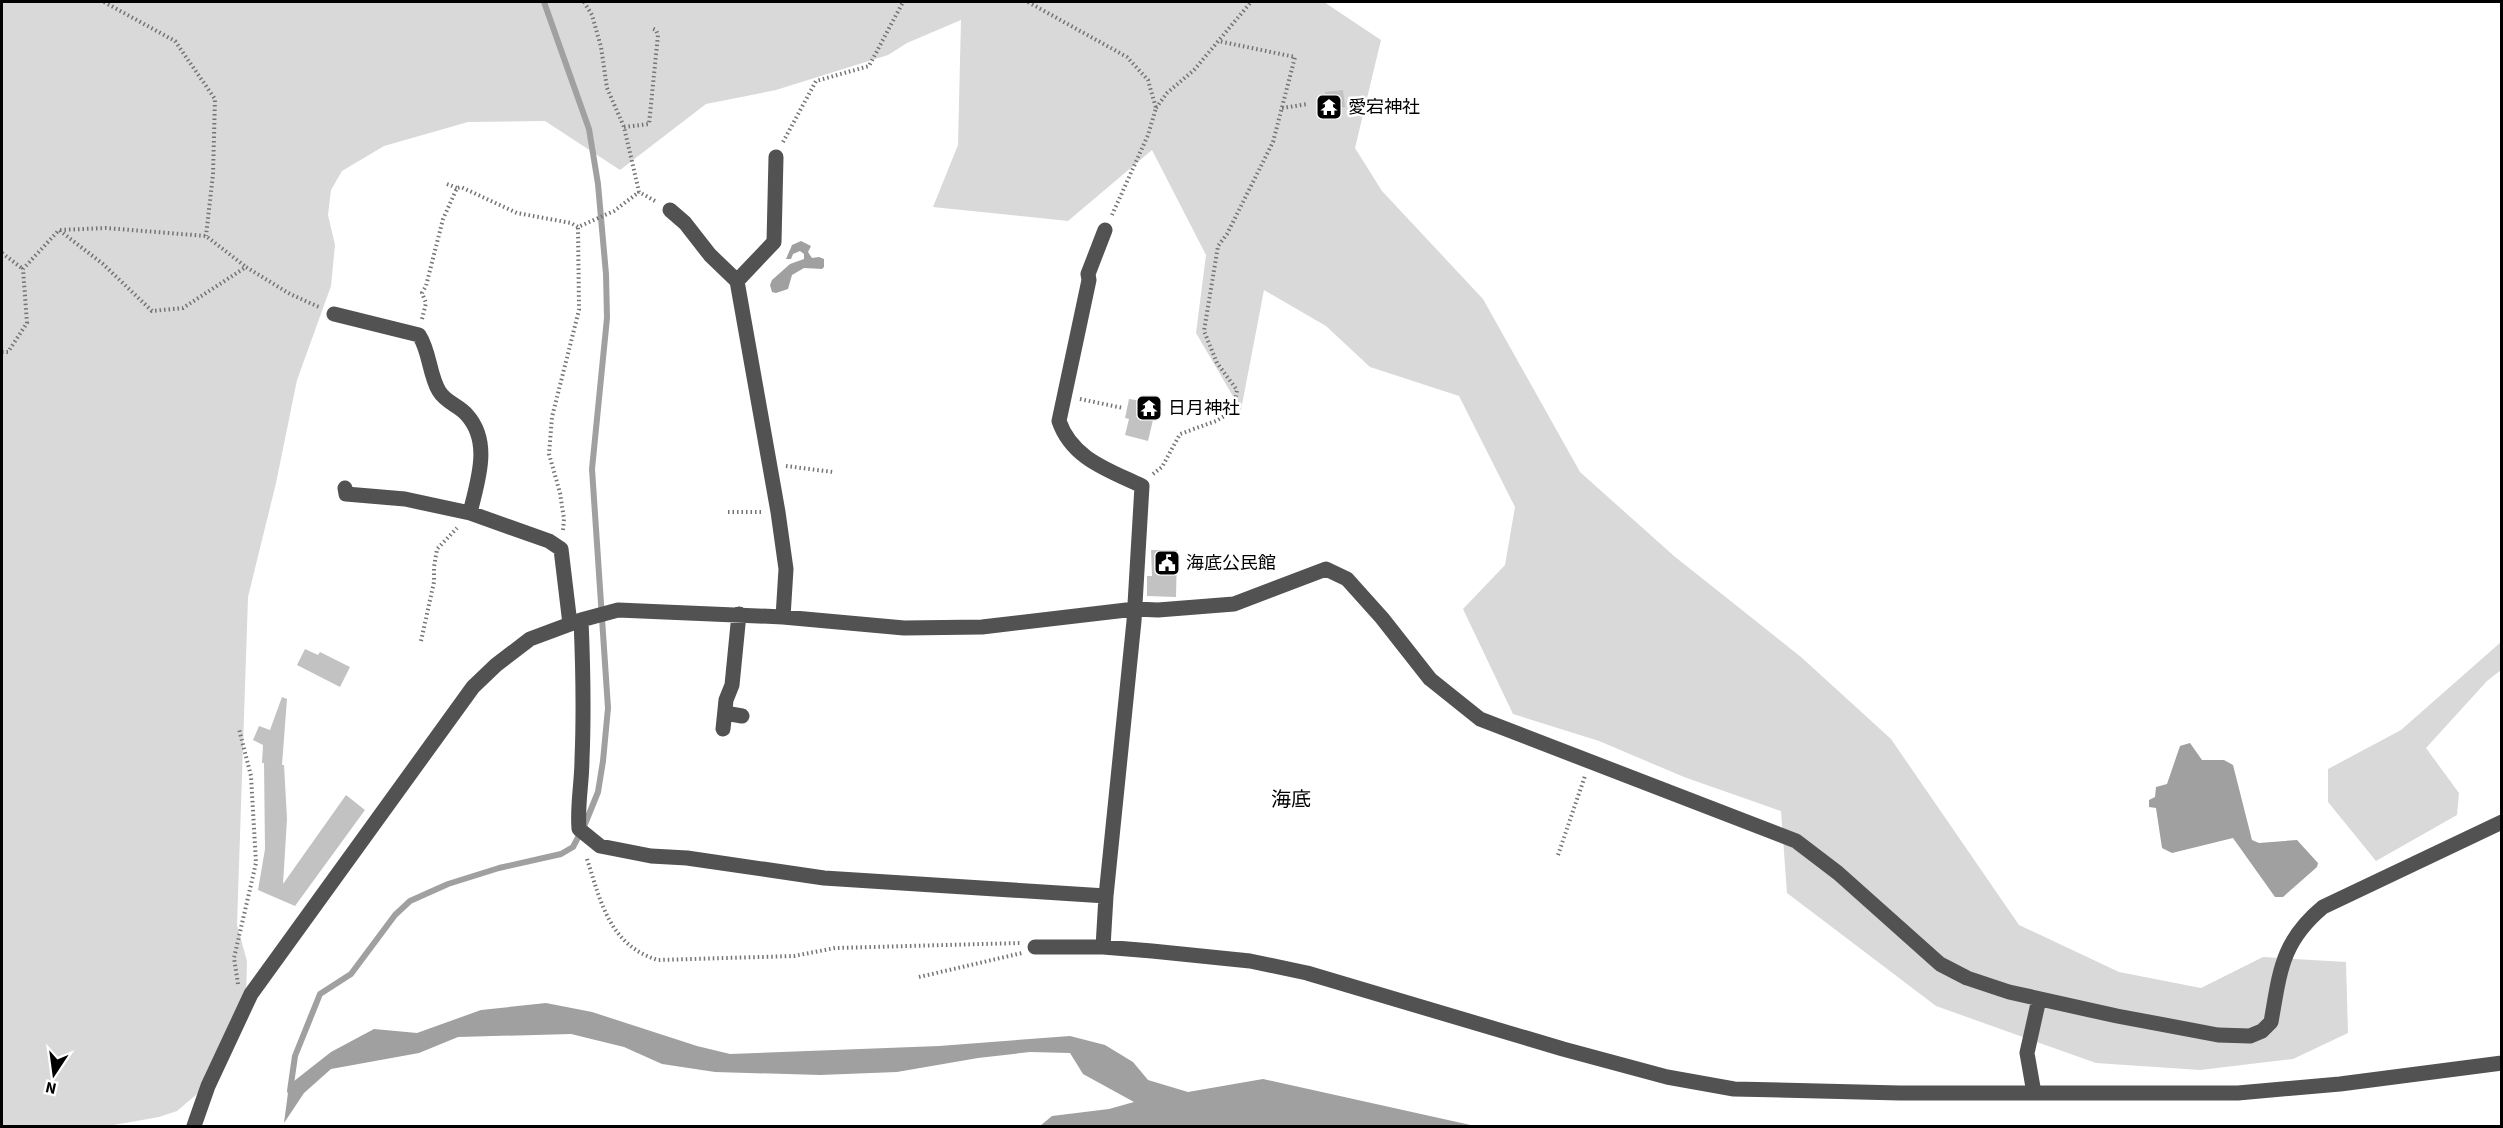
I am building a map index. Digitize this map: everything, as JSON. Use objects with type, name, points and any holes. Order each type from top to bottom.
[{"type":"street","points":[[737,281],[774,242],[776,157]]},
{"type":"street","points":[[670,210],[685,223],[710,255],[737,281],[770,464],[786,569],[783,617]]},
{"type":"street","points":[[1103,947],[1106,896],[1135,609],[1143,497],[1142,486],[1087,460],[1062,429],[1059,421],[1089,280],[1088,274],[1105,230]]},
{"type":"street","points":[[334,314],[419,335],[428,353],[438,389],[444,399],[470,417],[478,436],[481,463],[466,518]]},
{"type":"street","points":[[345,488],[346,494],[405,499],[549,541],[561,549],[575,622],[584,696],[582,771],[577,811],[579,829],[600,846],[651,856],[687,858],[824,878],[1106,896]]},
{"type":"street","points":[[194,1126],[212,1076],[251,994],[473,687],[496,665],[530,639],[618,609],[739,614],[904,628],[982,627],[1135,609],[1158,610],[1234,603],[1326,568],[1347,579],[1382,618],[1430,679],[1480,719],[1796,842],[1838,873],[1940,964],[1967,978],[2009,992],[2218,1035],[2250,1036],[2271,1022],[2283,960],[2305,922],[2323,907],[2502,822]]},
{"type":"street","points":[[723,729],[726,700],[732,685],[739,614]]},
{"type":"street","points":[[725,713],[742,716]]},
{"type":"street","points":[[1035,947],[1103,947],[1250,961],[1307,973],[1563,1049],[1667,1077],[1734,1089],[2238,1093],[2340,1084],[2502,1063]]},
{"type":"street","points":[[2034,1093],[2026,1053],[2039,999]]},
{"type":"path","points":[[104,2],[175,41],[215,99],[213,174],[206,236]]},
{"type":"path","points":[[585,2],[592,15],[601,47],[607,88],[624,127],[639,192],[670,210]]},
{"type":"path","points":[[776,157],[816,81],[869,66],[903,2]]},
{"type":"path","points":[[1028,2],[1127,57],[1148,80],[1156,108]]},
{"type":"path","points":[[1105,230],[1148,135],[1156,108],[1167,93],[1194,70],[1251,2]]},
{"type":"path","points":[[624,127],[649,124],[658,35],[656,30],[651,28]]},
{"type":"path","points":[[1138,484],[1162,467],[1180,434],[1216,421],[1233,411],[1237,390],[1217,363],[1204,331],[1218,246],[1227,234],[1273,142],[1295,57],[1218,41]]},
{"type":"path","points":[[1282,108],[1308,104]]},
{"type":"path","points":[[447,184],[457,188],[461,187],[518,213],[571,223],[578,227]]},
{"type":"path","points":[[419,335],[426,303],[420,291],[426,285],[443,219],[457,188]]},
{"type":"path","points":[[578,227],[614,211],[639,192]]},
{"type":"path","points":[[561,549],[564,519],[560,493],[549,454],[552,417],[579,310],[578,227]]},
{"type":"path","points":[[2,352],[8,351],[27,322],[23,269],[59,230],[106,228],[206,236],[246,267],[291,294],[334,314]]},
{"type":"path","points":[[59,230],[103,264],[152,311],[183,308],[246,267]]},
{"type":"path","points":[[2,253],[23,269]]},
{"type":"path","points":[[1066,396],[1123,408]]},
{"type":"path","points":[[770,464],[833,472]]},
{"type":"path","points":[[728,512],[778,512]]},
{"type":"path","points":[[422,641],[434,582],[437,549],[466,518]]},
{"type":"path","points":[[239,729],[251,776],[256,863],[234,958],[237,984],[251,994]]},
{"type":"path","points":[[1558,855],[1590,762]]},
{"type":"path","points":[[592,841],[586,857],[603,910],[627,944],[643,955],[658,960],[794,956],[834,948],[1028,942],[1035,947],[1029,952],[919,977]]},
{"type":"shaded area","points":[[2,2],[1324,2],[1381,40],[1355,148],[1382,191],[1483,299],[1580,472],[1674,556],[1801,657],[1891,739],[2019,925],[2119,972],[2201,988],[2263,957],[2346,962],[2348,1033],[2293,1059],[2200,1070],[2096,1063],[1936,1006],[1787,893],[1781,811],[1684,777],[1599,741],[1513,714],[1463,609],[1505,565],[1515,507],[1459,396],[1370,367],[1326,326],[1264,290],[1241,410],[1196,333],[1206,255],[1152,150],[1068,221],[933,207],[958,145],[961,20],[907,43],[888,55],[776,90],[706,104],[620,170],[545,121],[468,122],[384,146],[342,171],[331,190],[328,215],[335,245],[331,286],[297,380],[276,483],[248,597],[237,925],[247,961],[246,1000],[197,1094],[177,1111],[159,1117],[108,1126],[2,1126]]},
{"type":"shaded area","points":[[801,241],[811,246],[808,252],[812,258],[824,259],[824,267],[822,269],[804,268],[792,275],[788,289],[772,292],[770,285],[772,280],[790,264],[804,259],[804,254],[800,251],[793,254],[791,259],[786,259],[792,245]]},
{"type":"shaded area","points":[[2501,642],[2501,670],[2487,681],[2426,748],[2459,793],[2457,815],[2376,861],[2328,802],[2328,769],[2401,730]]},
{"type":"shaded area","points":[[2190,743],[2202,760],[2224,760],[2233,765],[2252,840],[2259,843],[2297,840],[2318,863],[2317,867],[2283,897],[2275,897],[2233,838],[2172,853],[2162,848],[2156,808],[2149,807],[2149,800],[2155,797],[2156,787],[2167,784],[2180,746]]},
{"type":"shaded area","points":[[546,1003],[592,1012],[697,1046],[730,1054],[939,1046],[1070,1036],[1105,1045],[1133,1062],[1148,1080],[1188,1092],[1263,1079],[1475,1126],[1040,1126],[1052,1116],[1109,1109],[1134,1102],[1083,1074],[1070,1053],[1030,1052],[897,1072],[820,1075],[715,1072],[662,1064],[624,1047],[571,1034],[458,1037],[419,1053],[331,1069],[304,1093],[284,1123],[289,1085],[331,1052],[374,1029],[417,1033],[481,1010]]},
{"type":"building","points":[[1343,90],[1345,107],[1327,109],[1325,92]]},
{"type":"building","points":[[1129,399],[1157,403],[1148,441],[1125,435],[1129,419],[1125,418]]},
{"type":"building","name":"海底公民館","points":[[1151,550],[1177,550],[1176,597],[1147,596],[1147,576],[1152,576]]},
{"type":"building","points":[[305,649],[318,655],[320,652],[350,667],[340,687],[297,665]]},
{"type":"building","points":[[282,697],[287,699],[282,765],[284,765],[287,819],[283,884],[346,795],[365,810],[295,906],[258,890],[265,849],[264,763],[262,763],[263,745],[253,740],[259,726],[270,730]]},
{"type":"waterway","points":[[290,1091],[295,1056],[320,994],[351,974],[395,915],[410,901],[448,884],[499,868],[561,854],[573,847],[598,792],[608,708],[592,469],[607,318],[606,274],[598,184],[589,129],[544,2]]},
{"type":"place","name":"愛宕神社","points":[[1329,107]]},
{"type":"place","name":"日月神社","points":[[1149,408]]},
{"type":"place","name":"海底公民館","points":[[1167,563]]},
{"type":"district","name":"海底","points":[[1291,800]]}]
